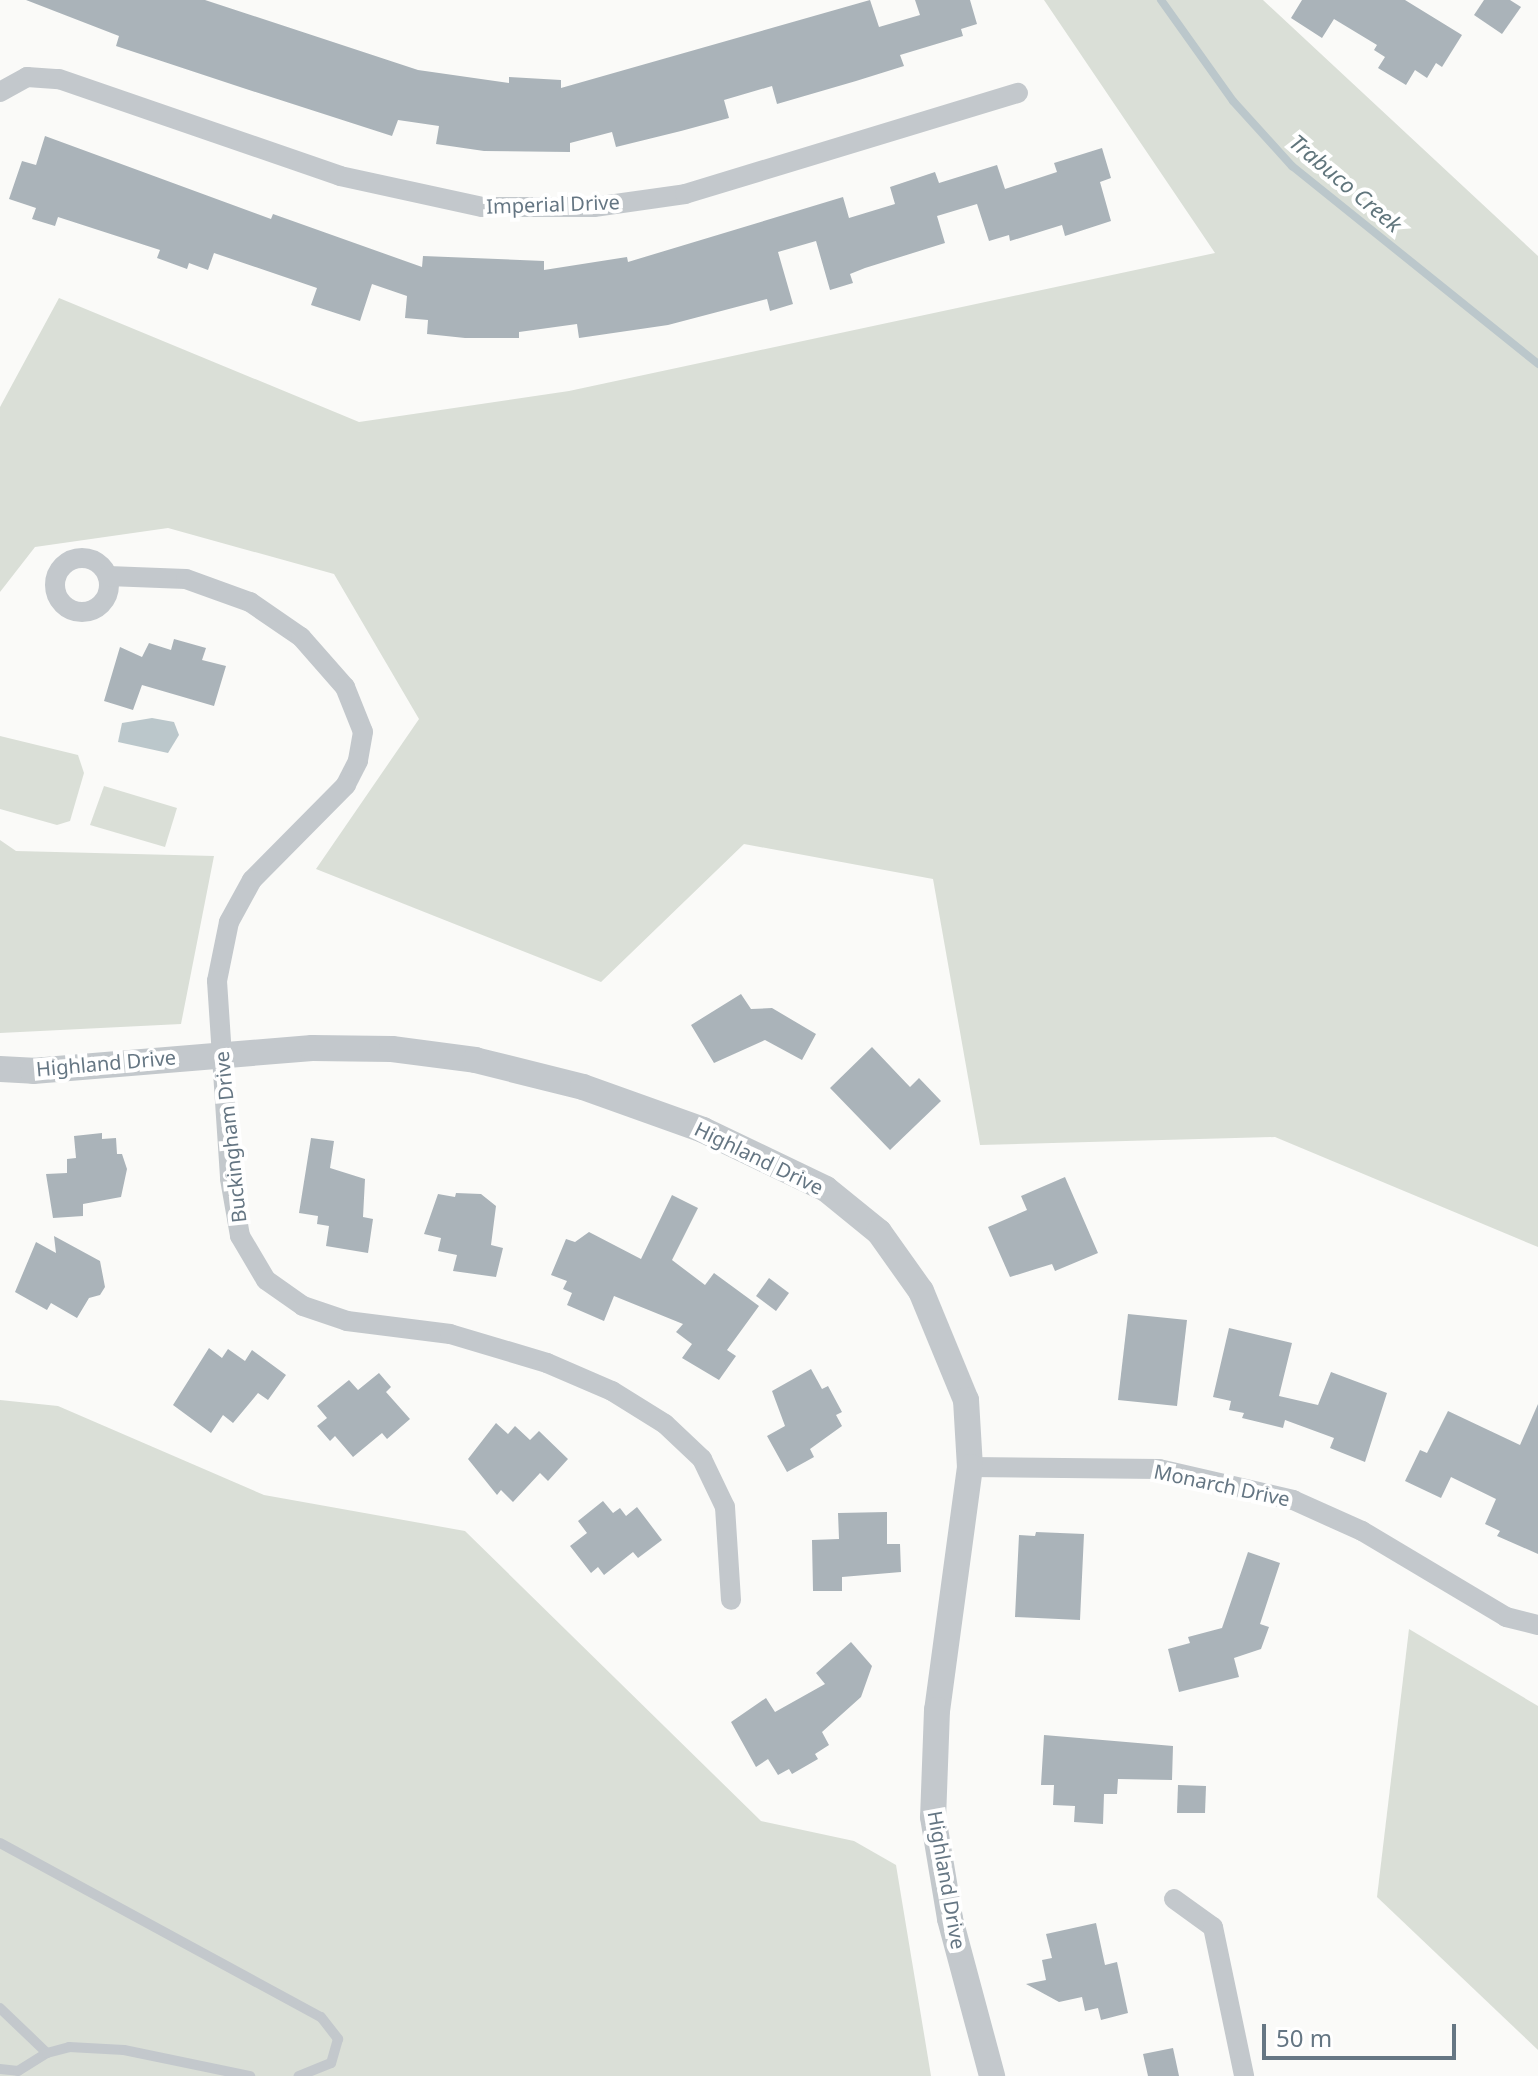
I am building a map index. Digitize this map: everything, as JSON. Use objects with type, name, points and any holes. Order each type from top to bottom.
[{"type":"street","name":"Imperial Drive","points":[[0,92],[27,77],[59,79],[340,176],[482,207],[594,207],[685,194],[1018,93]]},
{"type":"street","name":"Buckingham Drive","points":[[108,576],[186,579],[250,602],[301,637],[357,707],[363,732],[358,761],[346,785],[252,880],[229,922],[217,981],[220,1052],[240,1236],[266,1280],[303,1306],[347,1321],[450,1334],[547,1363],[612,1391],[665,1424],[702,1459],[725,1507],[731,1600]]},
{"type":"street","name":"Highland Drive","points":[[0,1069],[33,1071],[220,1052],[392,1049],[475,1060],[583,1087],[703,1130],[826,1189],[879,1232],[921,1291],[966,1400],[970,1467],[937,1710],[933,1817],[950,1919],[992,2076]]},
{"type":"street","name":"Monarch Drive","points":[[970,1467],[1159,1469],[1293,1500],[1362,1531],[1506,1617],[1538,1625]]},
{"type":"street","points":[[1174,1899],[1213,1927],[1244,2076]]},
{"type":"lane","points":[[0,1843],[321,2017],[338,2039],[331,2063],[299,2076]]},
{"type":"lane","points":[[0,2008],[47,2053]]},
{"type":"lane","points":[[0,2069],[18,2071],[47,2053],[69,2047],[124,2050],[250,2076]]},
{"type":"shaded area","points":[[1044,0],[1263,0],[1538,256],[1538,1247],[1275,1137],[980,1145],[933,879],[744,844],[601,982],[316,869],[419,719],[334,574],[168,528],[35,547],[0,592],[0,407],[59,298],[359,422],[569,391],[1215,253]]},
{"type":"shaded area","points":[[152,718],[174,722],[179,735],[168,753],[118,742],[122,723]]},
{"type":"shaded area","points":[[0,736],[78,755],[84,773],[70,821],[57,825],[0,809]]},
{"type":"shaded area","points":[[104,786],[177,808],[165,847],[90,825]]},
{"type":"shaded area","points":[[0,840],[16,851],[214,856],[181,1024],[0,1033]]},
{"type":"shaded area","points":[[0,1400],[58,1406],[264,1495],[465,1531],[761,1821],[854,1841],[896,1865],[931,2076],[0,2076]]},
{"type":"shaded area","points":[[1409,1629],[1538,1706],[1538,2050],[1377,1897]]},
{"type":"building","points":[[26,0],[205,0],[418,70],[509,83],[509,77],[561,80],[561,88],[870,0],[879,27],[920,15],[915,0],[970,0],[977,24],[961,29],[963,36],[900,55],[904,66],[777,104],[772,86],[724,100],[729,118],[681,131],[616,147],[612,132],[570,143],[570,152],[484,151],[436,144],[439,126],[398,120],[392,136],[240,87],[116,46],[119,36]]},
{"type":"building","points":[[1302,0],[1405,0],[1462,35],[1442,67],[1436,63],[1427,78],[1415,70],[1406,85],[1378,68],[1385,57],[1374,50],[1377,45],[1334,19],[1322,38],[1291,18]]},
{"type":"building","points":[[1484,0],[1510,0],[1521,7],[1502,34],[1474,15]]},
{"type":"building","points":[[45,136],[271,219],[273,214],[422,267],[423,256],[544,261],[544,270],[627,257],[628,262],[843,197],[849,218],[895,204],[890,187],[935,172],[939,183],[997,165],[1005,189],[1057,172],[1054,163],[1102,148],[1111,178],[1100,182],[1111,221],[1065,236],[1062,225],[1010,241],[1009,235],[989,241],[977,204],[937,216],[945,243],[850,274],[853,283],[830,290],[816,241],[778,252],[793,304],[770,311],[767,299],[668,325],[579,338],[577,324],[519,332],[519,338],[465,338],[427,334],[428,320],[405,318],[407,296],[372,284],[360,321],[311,305],[317,288],[214,253],[208,270],[189,263],[187,269],[157,258],[160,250],[58,217],[55,226],[32,219],[36,208],[9,199],[22,161],[36,165]]},
{"type":"building","points":[[174,639],[206,648],[202,660],[226,666],[214,706],[142,685],[133,710],[104,701],[120,647],[142,657],[149,643],[171,650]]},
{"type":"building","points":[[741,994],[751,1009],[772,1008],[816,1034],[802,1060],[765,1040],[714,1063],[691,1025]]},
{"type":"building","points":[[872,1047],[910,1087],[919,1078],[941,1101],[890,1150],[830,1088]]},
{"type":"building","points":[[102,1133],[102,1139],[116,1138],[117,1154],[122,1154],[127,1169],[121,1197],[83,1204],[83,1216],[53,1218],[46,1174],[67,1173],[67,1159],[76,1158],[74,1136]]},
{"type":"building","points":[[311,1138],[334,1141],[330,1168],[365,1179],[363,1217],[373,1219],[368,1253],[326,1246],[329,1226],[317,1224],[318,1216],[299,1213]]},
{"type":"building","points":[[1065,1177],[1098,1253],[1055,1271],[1052,1264],[1010,1277],[988,1227],[1027,1210],[1021,1196]]},
{"type":"building","points":[[456,1193],[481,1194],[496,1206],[491,1245],[503,1248],[496,1277],[453,1271],[457,1255],[438,1251],[441,1238],[424,1234],[438,1194],[455,1197]]},
{"type":"building","points":[[672,1195],[698,1208],[672,1260],[705,1285],[714,1273],[759,1306],[727,1350],[736,1356],[719,1380],[682,1358],[692,1344],[676,1332],[683,1324],[614,1296],[604,1321],[567,1305],[572,1293],[563,1289],[567,1281],[551,1275],[566,1239],[575,1242],[589,1232],[641,1259]]},
{"type":"building","points":[[54,1236],[100,1261],[105,1287],[100,1295],[89,1298],[77,1318],[51,1303],[47,1310],[15,1292],[36,1242],[56,1253]]},
{"type":"building","points":[[769,1278],[789,1293],[776,1311],[756,1296]]},
{"type":"building","points":[[1128,1314],[1187,1320],[1177,1406],[1118,1400]]},
{"type":"building","points":[[1229,1328],[1292,1343],[1279,1396],[1318,1405],[1331,1372],[1387,1393],[1365,1462],[1330,1448],[1334,1438],[1285,1420],[1283,1428],[1242,1418],[1244,1413],[1229,1410],[1231,1401],[1213,1397]]},
{"type":"building","points":[[209,1348],[222,1358],[228,1349],[245,1361],[252,1350],[286,1375],[268,1400],[258,1393],[233,1423],[223,1415],[211,1433],[173,1405]]},
{"type":"building","points":[[811,1369],[822,1389],[828,1386],[842,1412],[836,1415],[842,1426],[810,1449],[814,1457],[787,1472],[767,1436],[785,1426],[772,1391]]},
{"type":"building","points":[[379,1373],[391,1387],[386,1392],[410,1419],[387,1439],[382,1433],[353,1457],[335,1436],[330,1441],[317,1426],[327,1418],[317,1406],[349,1380],[358,1390]]},
{"type":"building","points":[[1538,1404],[1538,1554],[1497,1536],[1500,1531],[1485,1524],[1496,1499],[1451,1477],[1441,1498],[1405,1481],[1420,1450],[1427,1453],[1448,1411],[1520,1445]]},
{"type":"building","points":[[496,1423],[508,1434],[515,1426],[530,1440],[539,1431],[568,1459],[548,1481],[540,1473],[513,1502],[501,1490],[497,1495],[468,1459]]},
{"type":"building","points":[[603,1501],[613,1513],[620,1508],[626,1516],[637,1507],[662,1540],[638,1558],[633,1552],[604,1575],[598,1567],[591,1573],[570,1546],[587,1533],[578,1521]]},
{"type":"building","points":[[887,1512],[887,1544],[900,1544],[901,1572],[842,1577],[842,1591],[813,1591],[812,1540],[839,1539],[838,1513]]},
{"type":"building","points":[[1036,1532],[1084,1534],[1080,1620],[1015,1617],[1019,1535],[1035,1536]]},
{"type":"building","points":[[1248,1552],[1280,1563],[1260,1624],[1269,1627],[1261,1649],[1234,1658],[1239,1677],[1179,1692],[1168,1649],[1190,1643],[1188,1637],[1222,1628]]},
{"type":"building","points":[[851,1642],[872,1666],[861,1697],[822,1732],[829,1745],[815,1754],[818,1759],[792,1774],[789,1769],[778,1775],[768,1759],[756,1767],[731,1722],[766,1698],[775,1712],[825,1684],[816,1673]]},
{"type":"building","points":[[1044,1735],[1173,1746],[1172,1780],[1118,1779],[1117,1794],[1104,1794],[1103,1824],[1074,1822],[1075,1806],[1053,1805],[1054,1785],[1041,1785]]},
{"type":"building","points":[[1178,1785],[1206,1786],[1205,1813],[1177,1813]]},
{"type":"building","points":[[1096,1923],[1105,1965],[1117,1962],[1128,2013],[1101,2020],[1098,2008],[1085,2011],[1082,1997],[1059,2002],[1026,1984],[1046,1980],[1042,1960],[1052,1958],[1046,1934]]},
{"type":"building","points":[[1173,2048],[1179,2076],[1148,2076],[1143,2054]]},
{"type":"waterway","name":"Trabuco Creek","points":[[1161,0],[1233,101],[1292,166],[1538,364]]}]
